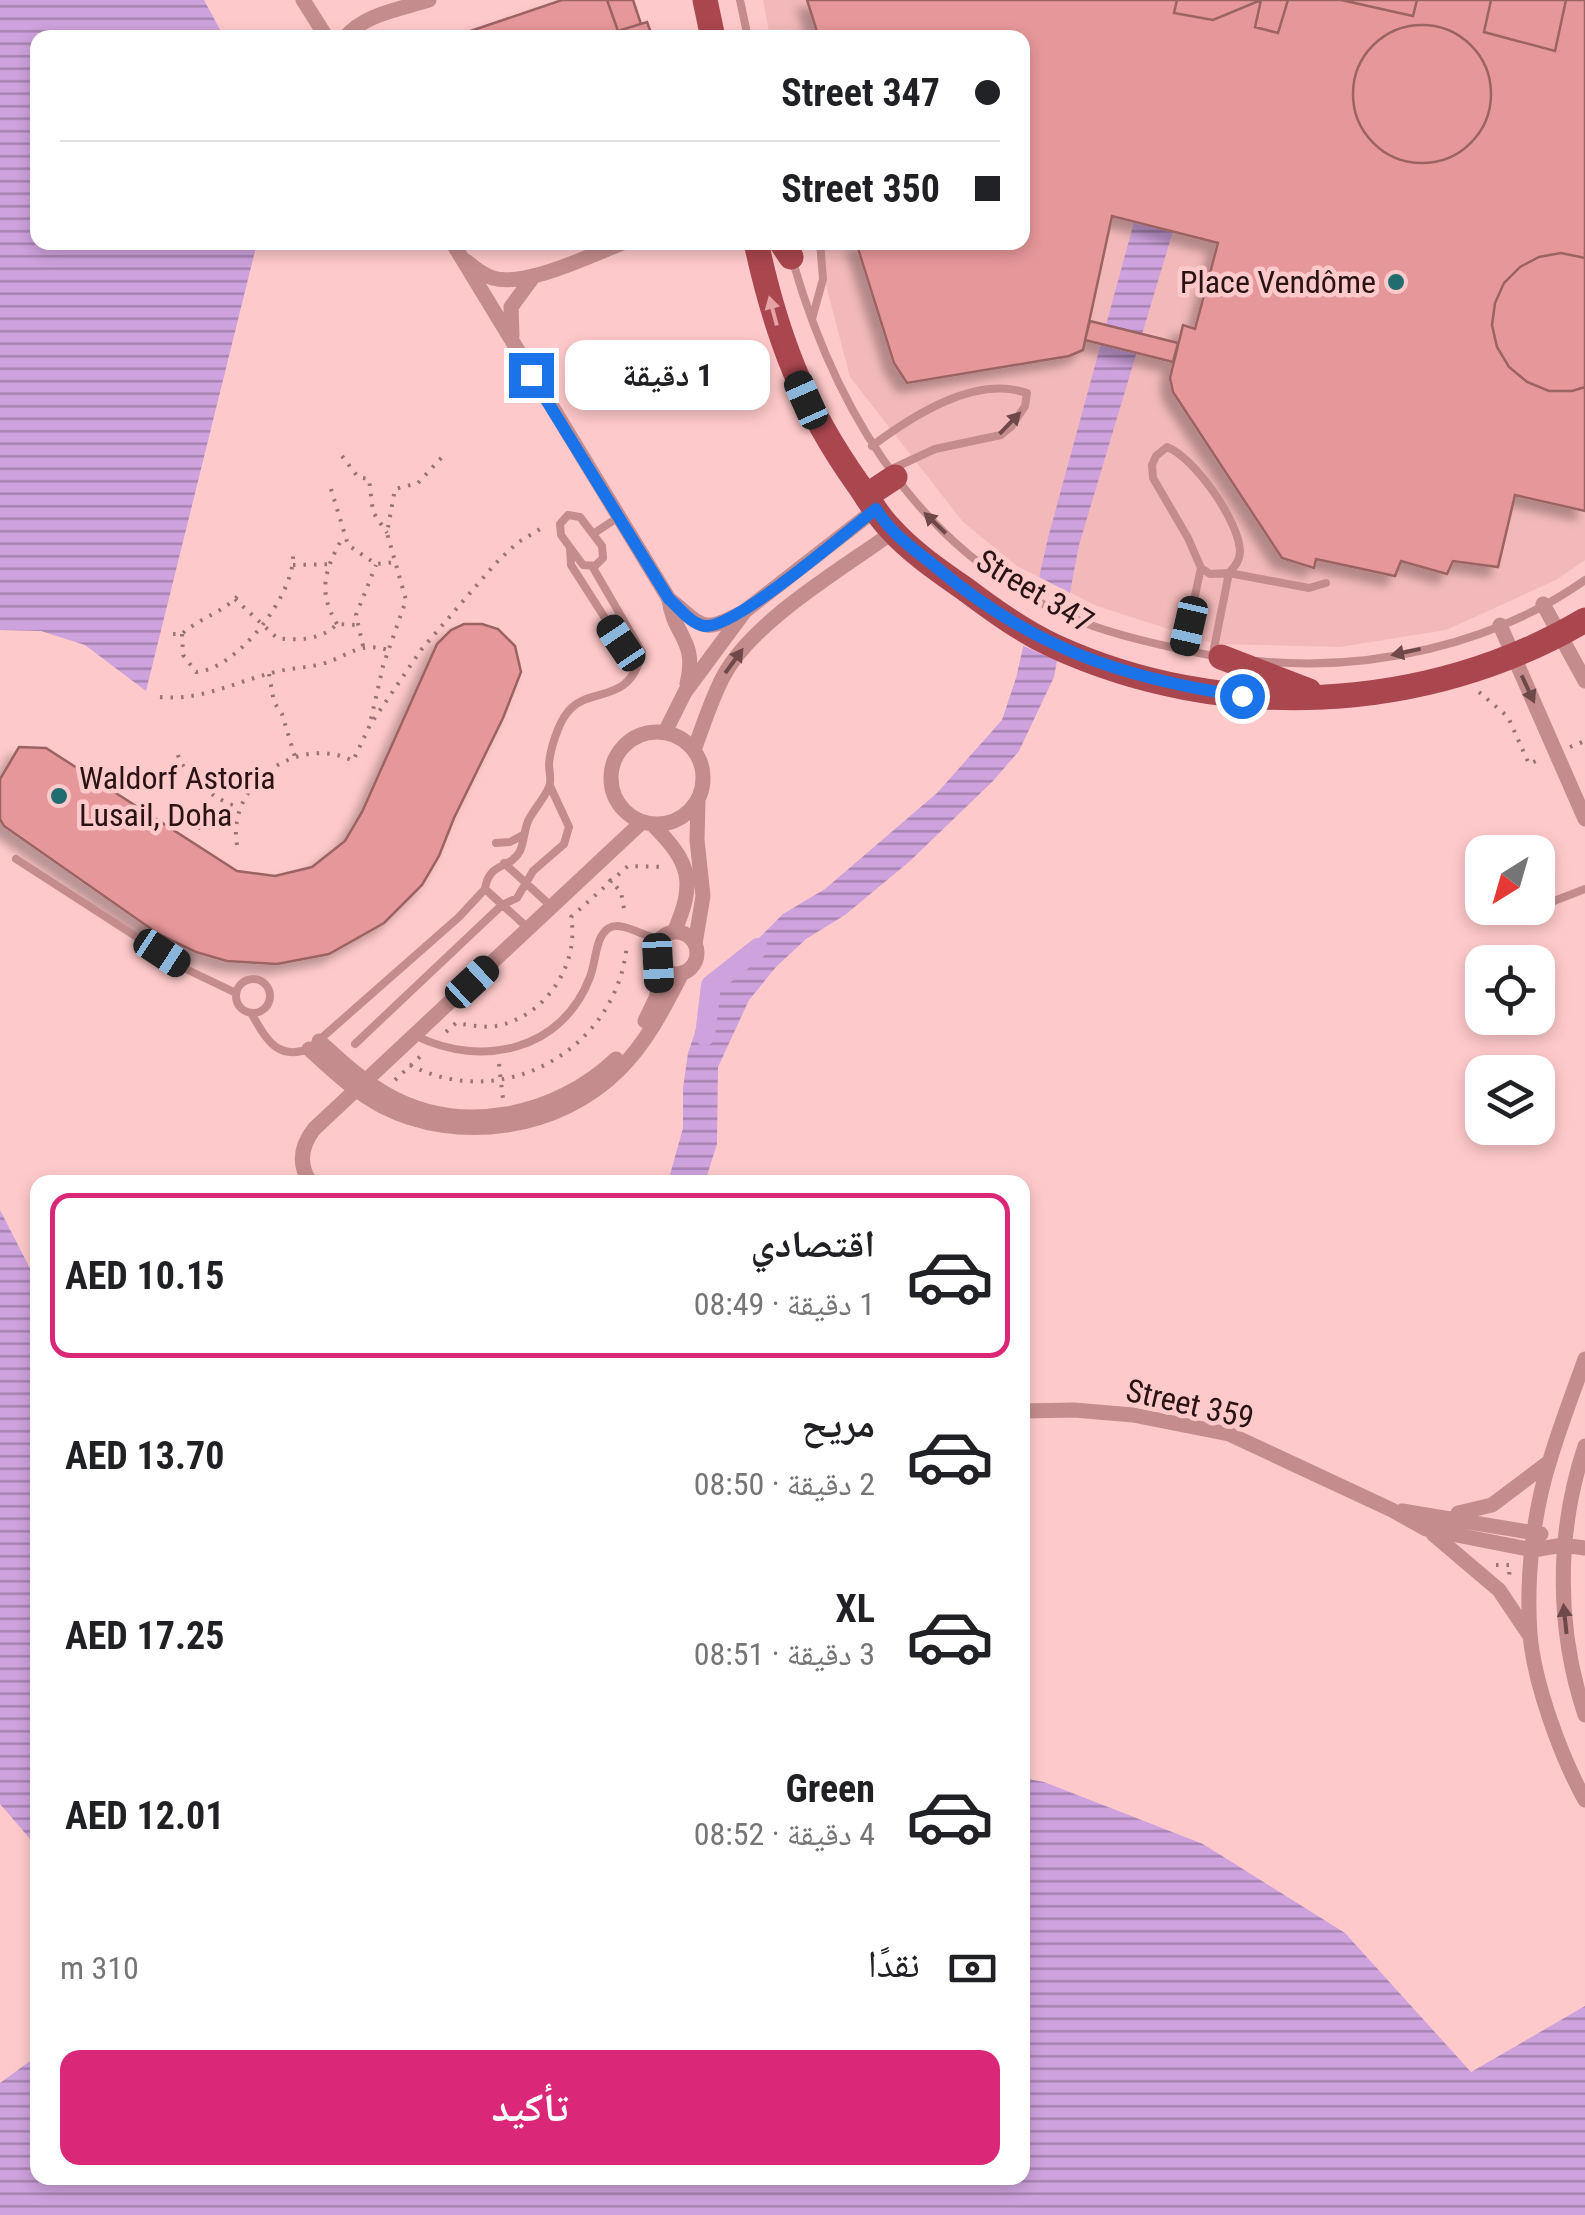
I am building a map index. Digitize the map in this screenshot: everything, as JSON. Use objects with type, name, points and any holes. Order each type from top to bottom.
[{"type":"main road","points":[[706,0],[712,30]]},
{"type":"main road","name":"Street 347","points":[[758,250],[782,344],[813,412],[893,532],[1000,615],[1050,644],[1082,658],[1169,684],[1242,696],[1327,698],[1406,689],[1471,670],[1512,656],[1585,620]]},
{"type":"main road","points":[[871,502],[892,474]]},
{"type":"main road","points":[[1217,656],[1327,698]]},
{"type":"street","points":[[303,0],[321,30]]},
{"type":"street","points":[[351,30],[367,20],[429,0]]},
{"type":"street","points":[[456,250],[669,599],[705,626],[718,625],[745,611]]},
{"type":"street","points":[[461,258],[494,279],[507,281],[534,276],[597,250]]},
{"type":"street","points":[[515,350],[509,325],[511,307],[518,292],[534,276]]},
{"type":"street","points":[[665,732],[685,692],[745,611],[871,502]]},
{"type":"street","points":[[694,750],[723,676],[738,654],[763,627],[893,532]]},
{"type":"street","points":[[669,599],[670,612],[692,663],[685,692]]},
{"type":"street","points":[[1543,604],[1585,681]]},
{"type":"street","points":[[1500,625],[1585,820]]},
{"type":"street","points":[[308,1175],[302,1159],[305,1141],[314,1130],[416,1036],[529,930],[552,906],[647,823],[674,822],[692,810],[702,791],[703,769],[694,750],[665,732],[646,734],[628,742],[612,767],[614,796],[625,812],[647,823],[685,865],[690,881],[688,898],[655,955],[659,984],[650,1013],[615,1060],[582,1087],[517,1113],[456,1116],[422,1110],[370,1084],[314,1045]]},
{"type":"street","points":[[314,1045],[361,1093],[420,1121],[478,1128],[517,1124],[554,1114],[606,1082],[642,1042],[682,973],[695,962],[703,896],[696,840],[698,801]]},
{"type":"street","points":[[667,936],[683,933],[696,944]]},
{"type":"street","points":[[658,963],[667,972],[682,973]]},
{"type":"street","name":"Street 359","points":[[1585,1359],[1549,1462],[1533,1550],[1530,1636],[1554,1726],[1585,1800]]},
{"type":"street","name":"Street 359","points":[[1030,1412],[1074,1410],[1134,1416],[1229,1434],[1426,1529],[1499,1590],[1530,1636]]},
{"type":"street","points":[[1585,1446],[1563,1544],[1564,1612],[1585,1714]]},
{"type":"street","name":"Street 359","points":[[1441,1515],[1492,1505],[1549,1462]]},
{"type":"street","name":"Street 359","points":[[1392,1510],[1536,1530],[1563,1544]]},
{"type":"street","name":"Street 359","points":[[1426,1529],[1533,1550],[1563,1544]]},
{"type":"street","points":[[1563,1544],[1585,1548]]},
{"type":"lane","points":[[740,0],[746,30]]},
{"type":"lane","name":"Street 347","points":[[788,250],[839,385],[872,446],[911,500],[960,547],[1011,584],[1092,626],[1217,656],[1298,664],[1363,662],[1461,640],[1500,625],[1585,580]]},
{"type":"lane","points":[[812,318],[824,279],[821,250]]},
{"type":"lane","points":[[872,446],[938,404],[997,390],[1027,393],[1025,406],[1011,428],[1001,435],[935,449],[892,474]]},
{"type":"lane","points":[[1217,656],[1229,574],[1239,548],[1222,505],[1184,458],[1168,446],[1156,456],[1153,478],[1201,568],[1210,574],[1229,574],[1310,588],[1326,583]]},
{"type":"lane","points":[[574,515],[593,534],[604,552],[600,563],[592,566],[583,564],[570,548],[561,536],[560,524],[574,515]]},
{"type":"lane","points":[[593,534],[617,518]]},
{"type":"lane","points":[[570,548],[571,565],[621,643],[621,656]]},
{"type":"lane","points":[[355,1044],[502,905],[517,898],[533,871],[564,844],[568,835],[566,818],[550,786],[549,759],[567,713],[622,687],[634,673],[642,652],[592,566]]},
{"type":"lane","points":[[1183,650],[1201,568]]},
{"type":"lane","points":[[251,1013],[258,1012],[270,998],[266,985],[255,978],[242,982],[236,993],[239,1006],[251,1013],[265,1036],[280,1050],[294,1054],[314,1045],[459,917],[485,889],[491,872],[520,851],[523,835],[550,786]]},
{"type":"lane","points":[[496,844],[523,835]]},
{"type":"lane","points":[[16,859],[188,970],[236,993]]},
{"type":"lane","points":[[504,864],[552,906]]},
{"type":"lane","points":[[1555,901],[1585,888]]},
{"type":"lane","points":[[485,889],[529,930]]},
{"type":"lane","points":[[416,1036],[462,1052],[498,1052],[540,1036],[565,1016],[584,990],[602,934],[608,928],[616,925],[648,938],[667,936]]},
{"type":"path","points":[[342,456],[358,477],[369,479],[373,512],[388,533],[406,600],[388,650],[370,725]]},
{"type":"path","points":[[388,533],[395,489],[418,483],[442,456]]},
{"type":"path","points":[[331,489],[343,537],[356,552],[376,564],[398,562]]},
{"type":"path","points":[[237,845],[238,807],[262,776],[295,757],[328,754],[353,762],[370,725],[421,650],[495,564],[530,533],[560,524]]},
{"type":"path","points":[[337,624],[324,601],[326,578],[343,537]]},
{"type":"path","points":[[182,634],[180,645],[190,667],[202,672],[228,657],[263,626],[282,595],[293,556]]},
{"type":"path","points":[[293,565],[332,564]]},
{"type":"path","points":[[363,646],[356,625],[359,603],[376,564]]},
{"type":"path","points":[[173,634],[182,634],[235,600],[241,592]]},
{"type":"path","points":[[235,600],[278,638],[321,636],[337,624],[356,625]]},
{"type":"path","points":[[160,697],[190,698],[269,674],[324,663],[363,646],[388,650]]},
{"type":"path","points":[[1471,670],[1480,696],[1508,717],[1529,764],[1585,741]]},
{"type":"path","points":[[269,674],[274,702],[282,714],[295,757]]},
{"type":"path","points":[[178,756],[183,769],[204,784],[212,796],[238,807]]},
{"type":"path","points":[[198,828],[236,828]]},
{"type":"path","points":[[391,1083],[456,1023],[500,1025],[539,1004],[566,967],[572,943],[572,917],[621,870],[633,864],[685,865]]},
{"type":"path","points":[[498,1052],[503,1099]]},
{"type":"shaded area","points":[[0,0],[204,0],[220,30],[30,30],[30,250],[255,250],[146,691],[85,645],[41,631],[0,630]]},
{"type":"shaded area","name":"Place Vendôme","points":[[763,0],[1585,0],[1585,560],[1556,580],[1446,630],[1340,647],[1215,644],[1097,606],[1017,566],[963,522],[850,377],[817,250],[1030,250],[1030,30],[769,30]]},
{"type":"shaded area","points":[[1134,222],[1173,231],[1079,545],[1054,677],[1019,751],[910,861],[845,915],[806,939],[776,967],[749,1000],[718,1067],[717,1144],[707,1175],[670,1175],[683,1128],[688,1053],[699,1021],[745,952],[783,914],[825,889],[937,793],[1002,720],[1016,678],[1048,538]]},
{"type":"shaded area","points":[[0,1210],[30,1268],[30,1839],[0,1804]]},
{"type":"shaded area","points":[[1030,1779],[1203,1844],[1345,1933],[1471,2072],[1585,2006],[1585,2215],[0,2215],[0,2083],[30,2061],[30,2185],[1030,2185]]},
{"type":"pier","points":[[1035,575],[1074,595],[1060,662],[1019,644]]},
{"type":"building","points":[[562,0],[607,0],[618,30],[474,30]]},
{"type":"building","points":[[607,0],[633,0],[641,24],[618,30]]},
{"type":"building","name":"Place Vendôme","points":[[807,0],[1177,0],[1174,13],[1213,20],[1261,0],[1255,27],[1278,33],[1288,0],[1585,0],[1585,511],[1515,495],[1498,567],[1453,561],[1447,574],[1401,561],[1395,576],[1316,559],[1314,568],[1282,558],[1173,392],[1170,378],[1183,325],[1195,329],[1218,243],[1112,216],[1083,350],[1069,356],[907,383],[894,363],[859,250],[1030,250],[1030,30],[816,30]]},
{"type":"building","name":"Place Vendôme","points":[[807,0],[1585,0],[1585,511],[1515,495],[1498,567],[1453,561],[1447,574],[1401,561],[1395,576],[1316,559],[1314,568],[1282,558],[1173,392],[1170,378],[1183,325],[1195,329],[1218,243],[1112,216],[1083,350],[1069,356],[907,383],[894,363],[859,250],[1030,250],[1030,30],[816,30]]},
{"type":"building","points":[[1341,0],[1417,0],[1413,16]]},
{"type":"building","points":[[1491,0],[1566,0],[1555,51],[1484,32]]},
{"type":"building","points":[[647,22],[650,30],[621,30]]},
{"type":"building","points":[[1422,25],[1448,30],[1471,45],[1486,68],[1491,94],[1486,120],[1471,143],[1448,158],[1422,163],[1396,158],[1373,143],[1358,120],[1353,94],[1358,68],[1373,45],[1396,30]]},
{"type":"building","points":[[1561,253],[1585,258],[1585,387],[1549,391],[1527,382],[1509,367],[1497,347],[1492,325],[1495,303],[1504,283],[1520,267],[1539,257]]},
{"type":"building","points":[[1090,321],[1178,343],[1173,362],[1085,340]]},
{"type":"building","name":"Waldorf Astoria Lusail, Doha","points":[[464,624],[498,629],[515,646],[521,672],[503,718],[422,885],[384,923],[329,954],[277,964],[227,961],[196,952],[157,933],[4,826],[0,819],[0,779],[19,747],[46,748],[237,871],[275,876],[312,867],[345,841],[362,812],[437,644]]},
{"type":"waterway","points":[[705,1036],[711,985],[758,948]]},
{"type":"place","name":"Place Vendôme","points":[[1396,282]]},
{"type":"place","name":"Waldorf Astoria Lusail, Doha","points":[[59,796]]},
{"type":"route","points":[[531,375],[669,599],[695,622],[718,625],[745,611],[876,509],[893,532],[947,576],[1000,615],[1050,644],[1082,658],[1169,684],[1242,696]]}]
